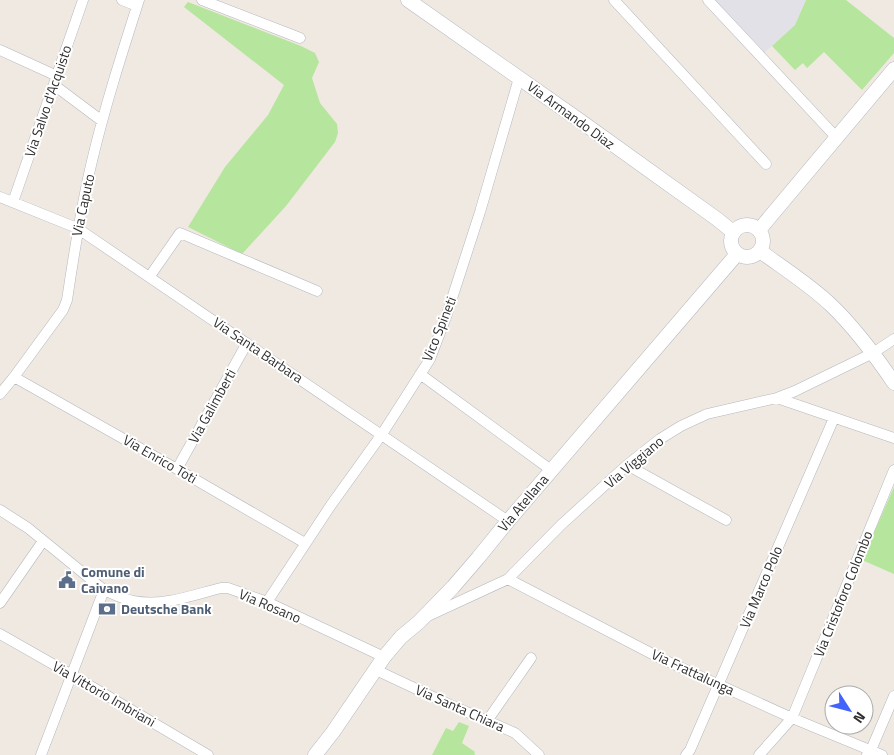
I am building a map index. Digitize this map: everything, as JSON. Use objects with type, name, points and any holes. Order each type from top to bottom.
[{"type":"main road","name":"Via Armando Diaz","points":[[408,0],[733,232]]},
{"type":"main road","points":[[759,230],[894,69]]},
{"type":"main road","points":[[748,224],[759,230],[763,240],[760,251],[749,257],[737,254],[730,242],[733,232],[742,225],[748,224]]},
{"type":"main road","points":[[760,251],[829,303],[849,323],[894,383]]},
{"type":"main road","name":"Via Atellana","points":[[315,755],[384,657],[478,558],[508,520],[737,254]]},
{"type":"street","name":"Via Salvo d'Acquisto","points":[[13,202],[83,0]]},
{"type":"street","points":[[122,0],[138,3]]},
{"type":"street","points":[[202,0],[300,38]]},
{"type":"street","points":[[614,0],[766,164]]},
{"type":"street","points":[[708,0],[836,137]]},
{"type":"street","name":"Via Caputo","points":[[0,394],[63,310],[67,300],[77,228],[92,160],[138,3]]},
{"type":"street","points":[[0,50],[56,80],[102,121]]},
{"type":"street","name":"Vico Spineti","points":[[267,602],[331,505],[382,434],[430,358],[446,317],[480,212],[519,78]]},
{"type":"street","name":"Via Santa Barbara","points":[[0,197],[77,228],[508,520]]},
{"type":"street","points":[[150,276],[180,232],[317,291]]},
{"type":"street","name":"Via Viggiano","points":[[422,619],[508,579],[561,525],[627,466],[660,439],[681,426],[707,414],[777,398],[800,389],[873,353],[894,339]]},
{"type":"street","name":"Via Galimberti","points":[[177,469],[248,343]]},
{"type":"street","points":[[420,374],[551,470]]},
{"type":"street","name":"Via Enrico Toti","points":[[14,377],[305,543]]},
{"type":"street","points":[[777,398],[894,438]]},
{"type":"street","name":"Via Marco Polo","points":[[686,755],[690,750],[719,684],[834,418]]},
{"type":"street","points":[[627,466],[726,520]]},
{"type":"street","name":"Via Cristoforo Colombo","points":[[759,755],[792,718],[894,470]]},
{"type":"street","name":"Via Rosano","points":[[0,510],[28,528],[104,590],[115,595],[133,601],[153,603],[228,588],[267,602],[384,657]]},
{"type":"street","points":[[0,603],[42,541]]},
{"type":"street","name":"Via Frattalunga","points":[[508,579],[662,659],[869,752],[882,755]]},
{"type":"street","points":[[42,755],[104,590]]},
{"type":"street","name":"Via Vittorio Imbriani","points":[[0,634],[208,755]]},
{"type":"street","points":[[487,721],[532,658]]},
{"type":"street","name":"Via Santa Chiara","points":[[376,670],[515,733],[539,755]]},
{"type":"street","points":[[869,752],[894,696]]},
{"type":"shaded area","points":[[714,0],[806,0],[795,25],[764,53]]},
{"type":"green space","points":[[806,0],[846,0],[894,38],[894,53],[862,90],[824,52],[807,68],[803,63],[795,70],[772,46],[795,25]]},
{"type":"green space","points":[[188,2],[315,53],[319,62],[312,78],[320,103],[337,124],[338,133],[335,142],[286,206],[242,254],[188,227],[225,167],[268,115],[284,85],[184,7]]},
{"type":"green space","points":[[894,487],[894,574],[862,560]]},
{"type":"green space","points":[[459,722],[469,726],[462,743],[475,752],[474,754],[476,755],[432,755],[446,728],[453,731]]},
{"type":"place","name":"Comune di Caivano","points":[[67,580]]},
{"type":"place","name":"Deutsche Bank","points":[[107,609]]}]
